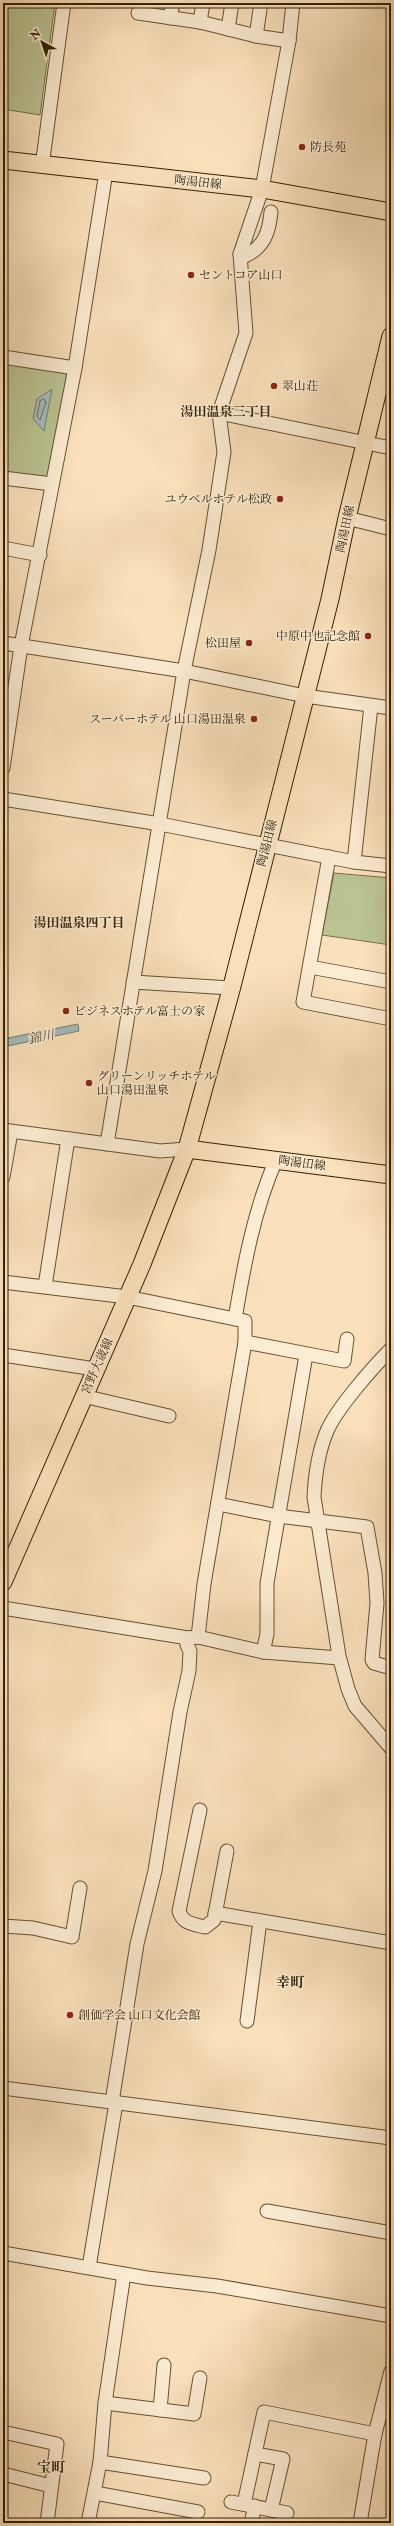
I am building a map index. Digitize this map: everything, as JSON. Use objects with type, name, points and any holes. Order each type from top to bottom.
[{"type":"main road","name":"陶湯田線","points":[[3,160],[42,166],[262,189],[391,212]]},
{"type":"main road","name":"陶湯田線","points":[[391,336],[386,376],[365,443],[330,599],[266,844],[231,988],[186,1149],[391,1175]]},
{"type":"main road","name":"宮野大歳線","points":[[4,1575],[157,1228],[186,1149]]},
{"type":"street","points":[[42,166],[64,3]]},
{"type":"street","points":[[170,18],[173,3]]},
{"type":"street","points":[[200,22],[203,3]]},
{"type":"street","points":[[228,29],[232,3]]},
{"type":"street","points":[[256,36],[261,3]]},
{"type":"street","points":[[107,1144],[184,671],[209,550],[224,452],[219,413],[246,334],[240,254],[262,189],[289,41],[293,3]]},
{"type":"street","points":[[138,13],[200,22],[256,36],[289,41]]},
{"type":"street","points":[[3,768],[7,714],[40,555],[52,484],[75,368],[106,172]]},
{"type":"street","points":[[240,254],[244,256],[254,252],[265,240],[270,229],[271,212]]},
{"type":"street","points":[[3,357],[75,368]]},
{"type":"street","points":[[219,413],[391,448]]},
{"type":"street","points":[[3,478],[52,484]]},
{"type":"street","points":[[347,518],[391,529]]},
{"type":"street","points":[[3,548],[40,555]]},
{"type":"street","points":[[3,643],[184,671],[305,696],[391,708]]},
{"type":"street","points":[[354,862],[371,706]]},
{"type":"street","points":[[3,799],[160,824],[354,862],[391,866]]},
{"type":"street","points":[[329,857],[303,1002],[391,1019]]},
{"type":"street","points":[[310,967],[391,982]]},
{"type":"street","points":[[133,982],[231,988]]},
{"type":"street","points":[[3,1177],[7,1131],[160,1151],[186,1149]]},
{"type":"street","points":[[45,1286],[68,1139]]},
{"type":"street","points":[[235,1320],[246,1255],[264,1186],[276,1160]]},
{"type":"street","points":[[3,1282],[127,1297],[245,1321],[245,1342],[204,1584],[193,1637],[187,1645],[190,1651],[188,1671],[180,1712],[155,1871],[137,1944],[89,2267]]},
{"type":"street","points":[[245,1342],[306,1355],[344,1361],[347,1339]]},
{"type":"street","points":[[391,1349],[334,1417],[327,1431],[314,1483],[314,1496],[339,1658],[355,1706],[391,1748]]},
{"type":"street","points":[[3,1355],[96,1369]]},
{"type":"street","points":[[263,1652],[267,1634],[267,1583],[306,1355]]},
{"type":"street","points":[[83,1396],[169,1416]]},
{"type":"street","points":[[218,1504],[278,1516],[367,1527],[375,1573],[377,1603],[372,1660],[374,1663],[391,1668]]},
{"type":"street","points":[[3,1608],[193,1637],[263,1652],[339,1658]]},
{"type":"street","points":[[200,1810],[179,1911],[181,1919],[187,1923],[205,1927],[214,1920],[227,1852]]},
{"type":"street","points":[[3,1926],[33,1928],[72,1937],[80,1888]]},
{"type":"street","points":[[215,1913],[391,1943]]},
{"type":"street","points":[[247,2021],[260,1921]]},
{"type":"street","points":[[3,2088],[391,2138]]},
{"type":"street","points":[[267,2211],[391,2233]]},
{"type":"street","points":[[3,2253],[124,2274],[217,2286],[391,2316]]},
{"type":"street","points":[[88,2523],[100,2462],[105,2402],[124,2274]]},
{"type":"street","points":[[160,2410],[164,2365]]},
{"type":"street","points":[[360,2523],[375,2434],[391,2371]]},
{"type":"street","points":[[105,2402],[194,2414],[200,2378]]},
{"type":"street","points":[[251,2523],[250,2505],[255,2454],[264,2412],[375,2434]]},
{"type":"street","points":[[3,2432],[57,2444],[47,2523]]},
{"type":"street","points":[[255,2454],[282,2459],[271,2510]]},
{"type":"street","points":[[100,2462],[204,2478]]},
{"type":"street","points":[[3,2474],[51,2486]]},
{"type":"street","points":[[94,2493],[198,2512]]},
{"type":"street","points":[[231,2502],[287,2513]]},
{"type":"green space","points":[[3,3],[55,3],[40,115],[3,109]]},
{"type":"green space","points":[[3,359],[68,370],[47,480],[3,475]]},
{"type":"green space","points":[[334,873],[391,878],[391,945],[322,935]]},
{"type":"water","points":[[52,389],[44,431],[33,419],[37,399]]},
{"type":"water","name":"錦川","points":[[78,1024],[79,1031],[3,1047],[3,1039]]},
{"type":"waterway","points":[[389,1156],[389,1119],[391,1115]]},
{"type":"place","name":"防長苑","points":[[302,147]]},
{"type":"place","name":"セントコア山口","points":[[191,275]]},
{"type":"place","name":"翠山荘","points":[[274,386]]},
{"type":"place","name":"ユウベルホテル松政","points":[[280,499]]},
{"type":"place","name":"中原中也記念館","points":[[368,636]]},
{"type":"place","name":"松田屋","points":[[249,643]]},
{"type":"place","name":"スーパーホテル 山口湯田温泉","points":[[254,719]]},
{"type":"place","name":"ビジネスホテル富士の家","points":[[66,1011]]},
{"type":"place","name":"グリーンリッチホテル 山口湯田温泉","points":[[89,1083]]},
{"type":"place","name":"創価学会 山口文化会館","points":[[70,2015]]},
{"type":"district","name":"湯田温泉三丁目","points":[[226,411]]},
{"type":"district","name":"湯田温泉四丁目","points":[[79,922]]},
{"type":"district","name":"幸町","points":[[290,1982]]},
{"type":"district","name":"宝町","points":[[51,2467]]}]
